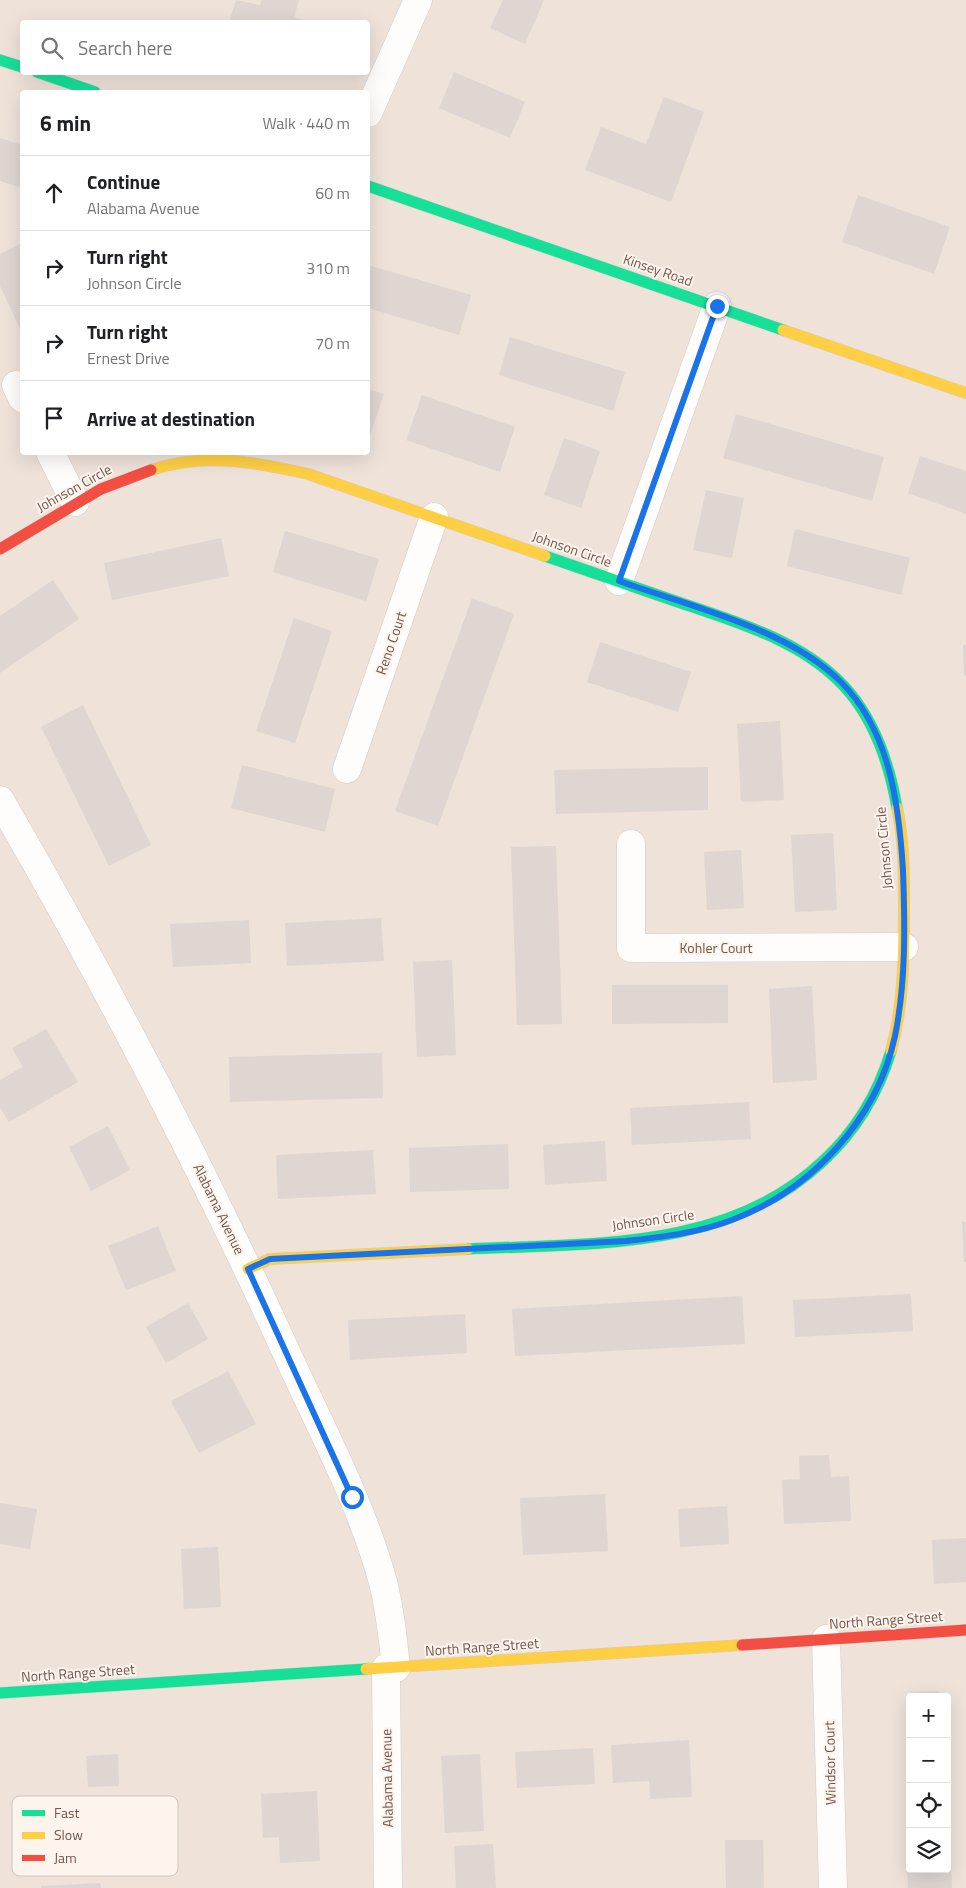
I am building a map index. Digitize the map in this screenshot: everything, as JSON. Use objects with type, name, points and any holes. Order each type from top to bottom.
[{"type":"street","points":[[370,108],[418,0]]},
{"type":"street","points":[[0,60],[20,66]]},
{"type":"street","points":[[46,75],[89,90]]},
{"type":"street","name":"Kinsey Road","points":[[370,187],[966,393]]},
{"type":"street","points":[[619,581],[717,306]]},
{"type":"street","points":[[52,455],[75,502]]},
{"type":"street","name":"Johnson Circle","points":[[0,550],[100,487],[125,477],[183,462],[216,459],[255,462],[308,474],[751,627],[786,643],[815,660],[842,683],[862,708],[880,743],[891,779],[900,824],[904,947],[902,995],[895,1038],[881,1079],[861,1117],[835,1150],[808,1175],[769,1203],[731,1221],[682,1234],[635,1240],[270,1259],[248,1269]]},
{"type":"street","name":"Reno Court","points":[[347,769],[434,517]]},
{"type":"street","name":"Alabama Avenue","points":[[0,800],[120,1014],[173,1114],[248,1269],[352,1497],[382,1582],[393,1634],[388,1888]]},
{"type":"street","name":"Kohler Court","points":[[631,844],[631,948],[904,947]]},
{"type":"street","name":"North Range Street","points":[[0,1693],[966,1630]]},
{"type":"street","name":"Windsor Court","points":[[826,1639],[833,1888]]},
{"type":"shaded area","points":[[0,0],[966,0],[966,1888],[0,1888]]},
{"type":"building","points":[[236,0],[260,5],[262,0],[299,0],[294,17],[304,20],[230,20]]},
{"type":"building","points":[[503,0],[544,0],[525,44],[490,28]]},
{"type":"building","points":[[454,72],[525,102],[510,138],[439,108]]},
{"type":"building","points":[[664,97],[704,112],[671,202],[585,170],[601,127],[646,144]]},
{"type":"building","points":[[0,138],[20,144],[20,187],[0,181]]},
{"type":"building","points":[[858,195],[950,227],[934,274],[842,242]]},
{"type":"building","points":[[20,244],[20,329],[0,286],[0,254]]},
{"type":"building","points":[[370,266],[471,295],[459,335],[370,309]]},
{"type":"building","points":[[510,337],[625,372],[613,411],[499,375]]},
{"type":"building","points":[[370,390],[384,394],[370,435]]},
{"type":"building","points":[[422,395],[515,427],[500,472],[406,440]]},
{"type":"building","points":[[736,414],[884,457],[872,501],[723,458]]},
{"type":"building","points":[[564,438],[600,451],[581,508],[544,495]]},
{"type":"building","points":[[920,456],[966,471],[966,514],[908,493]]},
{"type":"building","points":[[706,490],[744,498],[732,558],[693,550]]},
{"type":"building","points":[[795,529],[910,558],[901,595],[787,566]]},
{"type":"building","points":[[285,531],[379,559],[366,601],[273,572]]},
{"type":"building","points":[[221,538],[229,576],[112,600],[104,563]]},
{"type":"building","points":[[53,580],[79,619],[0,673],[0,616]]},
{"type":"building","points":[[472,598],[514,614],[438,826],[395,811]]},
{"type":"building","points":[[294,618],[332,631],[295,743],[256,731]]},
{"type":"building","points":[[600,642],[691,672],[678,712],[587,682]]},
{"type":"building","points":[[963,645],[966,645],[966,675],[964,675]]},
{"type":"building","points":[[83,705],[151,845],[109,866],[41,727]]},
{"type":"building","points":[[780,721],[784,800],[741,802],[737,724]]},
{"type":"building","points":[[242,765],[335,789],[325,832],[231,808]]},
{"type":"building","points":[[708,767],[708,810],[556,814],[554,770]]},
{"type":"building","points":[[833,833],[837,910],[795,912],[791,835]]},
{"type":"building","points":[[556,846],[562,1024],[517,1025],[511,847]]},
{"type":"building","points":[[741,850],[744,908],[707,910],[704,852]]},
{"type":"building","points":[[381,918],[384,961],[287,966],[285,923]]},
{"type":"building","points":[[249,920],[251,963],[173,967],[170,924]]},
{"type":"building","points":[[452,960],[456,1055],[417,1057],[413,962]]},
{"type":"building","points":[[612,985],[728,985],[728,1023],[612,1024]]},
{"type":"building","points":[[812,986],[817,1080],[773,1083],[769,989]]},
{"type":"building","points":[[46,1029],[78,1082],[9,1122],[0,1107],[0,1080],[23,1067],[12,1048]]},
{"type":"building","points":[[382,1053],[383,1098],[230,1102],[229,1057]]},
{"type":"building","points":[[749,1102],[751,1139],[632,1145],[630,1108]]},
{"type":"building","points":[[108,1126],[130,1170],[91,1191],[69,1147]]},
{"type":"building","points":[[605,1141],[607,1181],[545,1185],[543,1145]]},
{"type":"building","points":[[508,1144],[509,1189],[410,1192],[409,1148]]},
{"type":"building","points":[[373,1150],[376,1194],[278,1199],[276,1155]]},
{"type":"building","points":[[962,1222],[966,1222],[966,1262],[964,1262]]},
{"type":"building","points":[[158,1226],[176,1271],[126,1290],[108,1246]]},
{"type":"building","points":[[911,1294],[913,1331],[795,1337],[793,1300]]},
{"type":"building","points":[[742,1296],[745,1344],[515,1356],[512,1309]]},
{"type":"building","points":[[188,1303],[208,1339],[166,1363],[146,1327]]},
{"type":"building","points":[[465,1314],[467,1353],[350,1360],[348,1320]]},
{"type":"building","points":[[228,1371],[256,1424],[199,1453],[171,1401]]},
{"type":"building","points":[[829,1455],[831,1477],[849,1476],[851,1521],[784,1524],[782,1480],[800,1479],[799,1456]]},
{"type":"building","points":[[605,1494],[608,1551],[523,1555],[520,1498]]},
{"type":"building","points":[[0,1503],[37,1509],[30,1549],[0,1544]]},
{"type":"building","points":[[727,1506],[729,1544],[680,1547],[678,1509]]},
{"type":"building","points":[[966,1538],[966,1582],[934,1584],[932,1540]]},
{"type":"building","points":[[218,1547],[221,1607],[184,1609],[181,1549]]},
{"type":"building","points":[[939,1691],[939,1693],[910,1693]]},
{"type":"building","points":[[689,1740],[692,1797],[650,1799],[649,1781],[613,1783],[611,1745]]},
{"type":"building","points":[[593,1748],[595,1784],[517,1788],[515,1752]]},
{"type":"building","points":[[118,1754],[119,1786],[88,1787],[86,1756]]},
{"type":"building","points":[[480,1754],[484,1831],[445,1833],[441,1756]]},
{"type":"building","points":[[317,1791],[320,1861],[280,1863],[279,1837],[263,1838],[261,1794]]},
{"type":"building","points":[[725,1840],[763,1840],[764,1888],[726,1888]]},
{"type":"building","points":[[493,1844],[496,1888],[456,1888],[454,1846]]},
{"type":"building","points":[[951,1865],[952,1888],[908,1888],[907,1873],[951,1873]]},
{"type":"building","points":[[100,1883],[101,1888],[41,1888],[41,1886]]},
{"type":"traffic: fast","points":[[0,60],[20,66]]},
{"type":"traffic: fast","points":[[46,75],[89,90]]},
{"type":"traffic: fast","points":[[370,187],[783,330]]},
{"type":"traffic: fast","points":[[545,556],[746,626],[769,635],[813,660],[833,675],[850,693],[868,719],[891,777],[897,808]]},
{"type":"traffic: fast","points":[[468,1249],[609,1242],[655,1237],[700,1227],[744,1212],[785,1191],[822,1162],[845,1138],[872,1097],[891,1051]]},
{"type":"traffic: fast","points":[[0,1693],[366,1669]]},
{"type":"traffic: slow","points":[[783,330],[966,393]]},
{"type":"traffic: slow","points":[[151,470],[191,461],[210,460],[249,463],[308,474],[545,556]]},
{"type":"traffic: slow","points":[[891,1051],[899,1015],[904,943],[903,857],[897,808]]},
{"type":"traffic: slow","points":[[248,1269],[270,1259],[468,1249]]},
{"type":"traffic: slow","points":[[366,1669],[742,1645]]},
{"type":"traffic: jam","points":[[0,549],[101,489],[151,470]]},
{"type":"traffic: jam","points":[[742,1645],[966,1630]]},
{"type":"route","points":[[352,1497],[248,1269],[270,1259],[626,1241],[682,1234],[731,1221],[769,1203],[808,1175],[835,1150],[861,1117],[881,1079],[895,1038],[902,995],[904,947],[904,892],[900,824],[891,779],[880,743],[862,708],[842,683],[815,660],[786,643],[751,627],[619,581],[717,306]]}]
